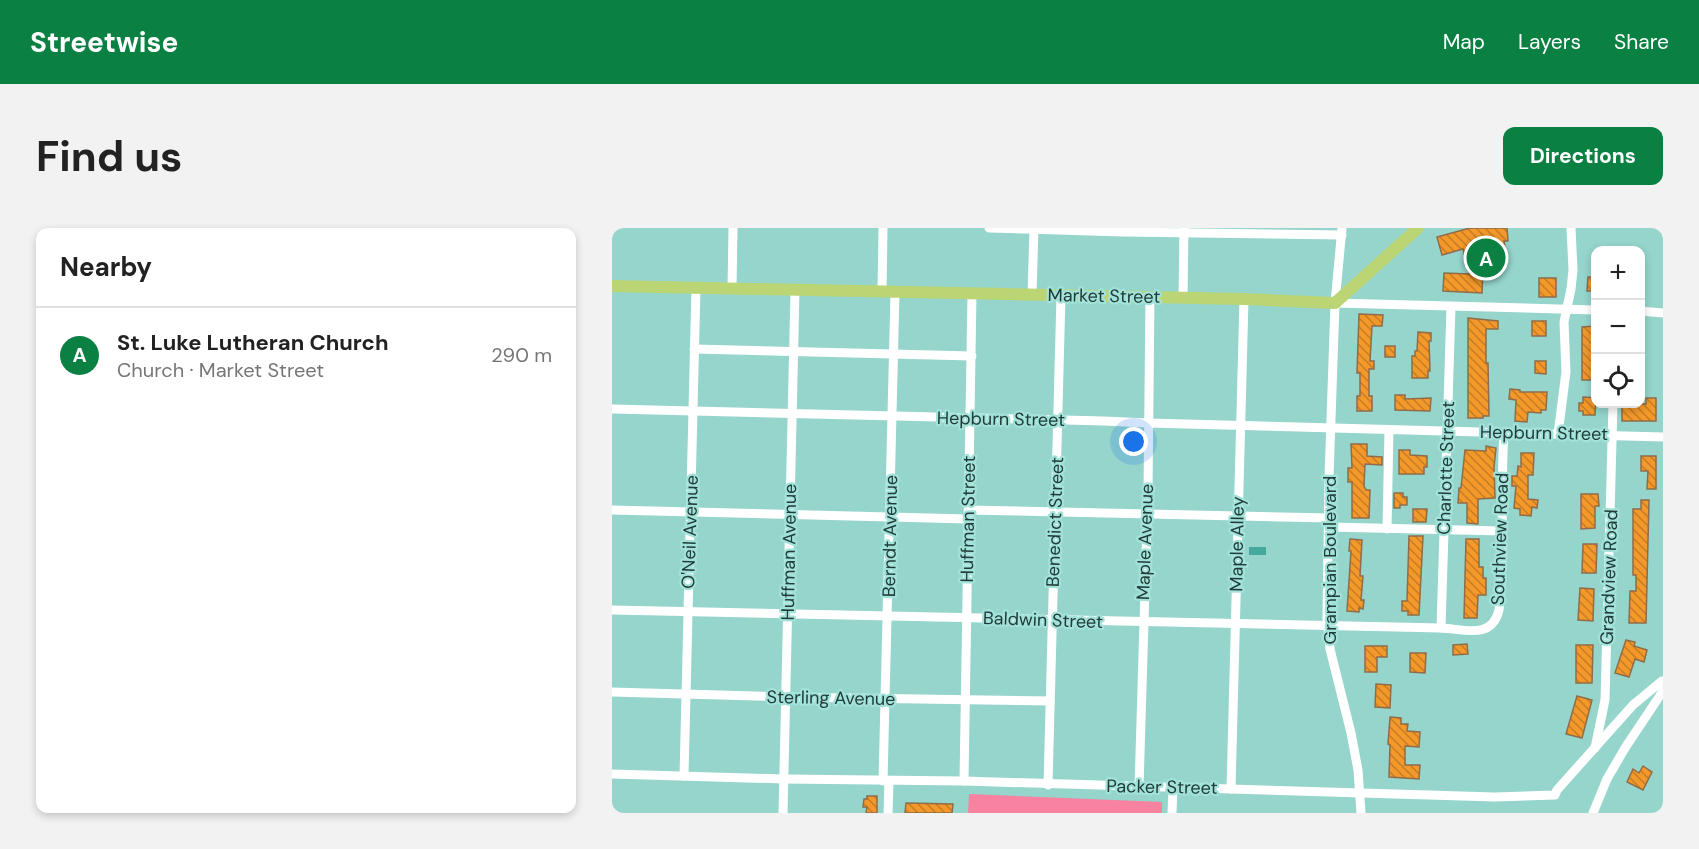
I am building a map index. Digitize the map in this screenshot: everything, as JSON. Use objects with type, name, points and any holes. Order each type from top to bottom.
[{"type":"main road","points":[[1335,303],[1418,228]]},
{"type":"main road","name":"Market Street","points":[[612,286],[1244,299],[1335,303]]},
{"type":"street","points":[[732,289],[733,228]]},
{"type":"street","points":[[882,292],[883,228]]},
{"type":"street","points":[[988,228],[1342,231]]},
{"type":"street","points":[[1558,434],[1566,372],[1564,322],[1573,270],[1572,228]]},
{"type":"street","points":[[1032,295],[1034,229]]},
{"type":"street","points":[[1183,298],[1184,230]]},
{"type":"street","name":"Grampian Boulevard","points":[[1342,231],[1335,303],[1328,626],[1336,677],[1351,733],[1361,813]]},
{"type":"street","name":"O'Neil Avenue","points":[[684,776],[696,288]]},
{"type":"street","name":"Huffman Avenue","points":[[783,813],[795,291]]},
{"type":"street","name":"Berndt Avenue","points":[[888,813],[886,699],[896,292]]},
{"type":"street","name":"Huffman Street","points":[[964,781],[972,293]]},
{"type":"street","name":"Benedict Street","points":[[1048,784],[1061,295]]},
{"type":"street","name":"Maple Avenue","points":[[1139,787],[1147,514],[1150,297]]},
{"type":"street","name":"Maple Alley","points":[[1231,789],[1244,299]]},
{"type":"street","name":"Market Street","points":[[1335,303],[1591,310]]},
{"type":"street","name":"Charlotte Street","points":[[1441,628],[1451,307]]},
{"type":"street","points":[[1645,311],[1663,313]]},
{"type":"street","points":[[694,349],[972,356]]},
{"type":"street","name":"Grandview Road","points":[[1594,750],[1605,700],[1613,408]]},
{"type":"street","name":"Hepburn Street","points":[[612,409],[1663,437]]},
{"type":"street","points":[[1387,529],[1389,430]]},
{"type":"street","name":"Southview Road","points":[[1474,631],[1491,627],[1497,617],[1500,596],[1504,433]]},
{"type":"street","points":[[612,510],[890,517],[1055,512],[1147,514],[1238,517],[1387,529],[1502,531]]},
{"type":"street","name":"Baldwin Street","points":[[612,610],[1441,628],[1474,631]]},
{"type":"street","points":[[1593,813],[1607,779],[1662,692],[1663,673]]},
{"type":"street","name":"Packer Street","points":[[612,774],[1495,796],[1555,795],[1633,705],[1662,681]]},
{"type":"street","name":"Sterling Avenue","points":[[612,692],[1050,701]]},
{"type":"street","points":[[1172,813],[1173,787]]},
{"type":"shaded area","points":[[969,794],[1162,802],[1162,813],[968,813]]},
{"type":"water","points":[[1249,547],[1266,547],[1266,555],[1249,555]]},
{"type":"building","points":[[1470,228],[1507,228],[1508,241],[1504,241],[1507,260],[1502,261],[1502,265],[1483,268],[1482,293],[1443,291],[1444,273],[1470,274],[1463,249],[1442,255],[1437,237]]},
{"type":"building","points":[[1588,277],[1591,277],[1591,291],[1587,291]]},
{"type":"building","points":[[1539,278],[1556,278],[1556,297],[1539,297]]},
{"type":"building","points":[[1359,314],[1383,315],[1382,326],[1372,326],[1370,361],[1374,361],[1374,369],[1369,369],[1369,396],[1372,396],[1372,411],[1357,411],[1357,396],[1360,396],[1360,373],[1357,373]]},
{"type":"building","points":[[1468,318],[1498,321],[1498,329],[1486,329],[1489,416],[1483,416],[1483,418],[1468,418]]},
{"type":"building","points":[[1532,321],[1546,321],[1546,336],[1532,336]]},
{"type":"building","points":[[1591,326],[1591,380],[1582,380],[1582,327]]},
{"type":"building","points":[[1418,332],[1431,333],[1428,378],[1412,378],[1412,356],[1415,356],[1415,351],[1417,351]]},
{"type":"building","points":[[1385,346],[1395,346],[1395,357],[1385,357]]},
{"type":"building","points":[[1535,361],[1546,361],[1546,374],[1535,373]]},
{"type":"building","points":[[1510,389],[1520,390],[1520,392],[1547,392],[1546,410],[1541,410],[1541,413],[1528,412],[1527,422],[1515,421],[1516,400],[1509,399]]},
{"type":"building","points":[[1395,395],[1405,395],[1405,399],[1431,398],[1430,411],[1395,410]]},
{"type":"building","points":[[1583,397],[1591,398],[1591,408],[1595,408],[1595,415],[1583,415],[1583,411],[1579,411],[1579,403],[1583,403]]},
{"type":"building","points":[[1646,398],[1656,398],[1656,421],[1622,421],[1622,408],[1645,408]]},
{"type":"building","points":[[1351,444],[1367,444],[1367,456],[1382,457],[1382,465],[1365,464],[1364,486],[1366,490],[1370,490],[1369,518],[1352,518],[1352,482],[1348,482],[1348,468],[1352,468]]},
{"type":"building","points":[[1486,446],[1496,448],[1495,498],[1478,499],[1478,524],[1467,523],[1467,503],[1458,503],[1465,450],[1486,451]]},
{"type":"building","points":[[1399,450],[1410,450],[1410,455],[1427,456],[1427,467],[1424,467],[1424,474],[1399,474]]},
{"type":"building","points":[[1521,453],[1534,453],[1533,475],[1528,475],[1528,499],[1538,500],[1537,508],[1532,507],[1531,516],[1520,515],[1520,509],[1514,508],[1516,486],[1512,486],[1512,476],[1517,476],[1518,466],[1521,467]]},
{"type":"building","points":[[1641,456],[1656,456],[1656,489],[1647,489],[1648,471],[1641,471]]},
{"type":"building","points":[[1394,493],[1403,493],[1403,497],[1407,497],[1407,505],[1394,508]]},
{"type":"building","points":[[1581,494],[1598,494],[1599,506],[1595,506],[1595,528],[1581,529]]},
{"type":"building","points":[[1641,500],[1649,500],[1646,623],[1629,623],[1630,591],[1636,591],[1636,575],[1633,575],[1633,509],[1641,509]]},
{"type":"building","points":[[1413,509],[1427,509],[1426,522],[1413,522]]},
{"type":"building","points":[[1409,536],[1423,536],[1419,615],[1408,615],[1408,611],[1402,611],[1402,601],[1407,601]]},
{"type":"building","points":[[1350,539],[1362,540],[1360,576],[1363,576],[1361,600],[1364,600],[1363,609],[1359,608],[1359,612],[1347,611]]},
{"type":"building","points":[[1466,539],[1479,539],[1479,567],[1483,567],[1483,578],[1486,578],[1486,595],[1478,595],[1477,618],[1464,618]]},
{"type":"building","points":[[1583,544],[1597,544],[1596,573],[1582,573]]},
{"type":"building","points":[[1580,588],[1594,589],[1593,621],[1578,620]]},
{"type":"building","points":[[1626,640],[1635,642],[1634,646],[1647,650],[1644,662],[1635,659],[1629,677],[1615,673]]},
{"type":"building","points":[[1467,644],[1468,654],[1453,655],[1453,645]]},
{"type":"building","points":[[1576,645],[1593,645],[1592,683],[1576,683]]},
{"type":"building","points":[[1365,646],[1387,646],[1387,657],[1377,657],[1377,672],[1365,672]]},
{"type":"building","points":[[1410,653],[1426,653],[1425,673],[1410,672]]},
{"type":"building","points":[[1376,684],[1391,685],[1390,708],[1375,707]]},
{"type":"building","points":[[1577,696],[1592,700],[1582,738],[1566,734]]},
{"type":"building","points":[[1390,717],[1401,718],[1401,724],[1408,724],[1407,731],[1420,732],[1419,747],[1405,746],[1405,765],[1420,765],[1419,779],[1389,777]]},
{"type":"building","points":[[1643,766],[1652,772],[1643,790],[1627,782],[1633,769],[1639,773]]},
{"type":"building","points":[[867,796],[877,796],[877,813],[866,813],[867,807],[863,807]]},
{"type":"building","points":[[906,803],[953,804],[952,813],[905,813]]},
{"type":"place","name":"St. Luke Lutheran Church","points":[[1486,258]]}]
